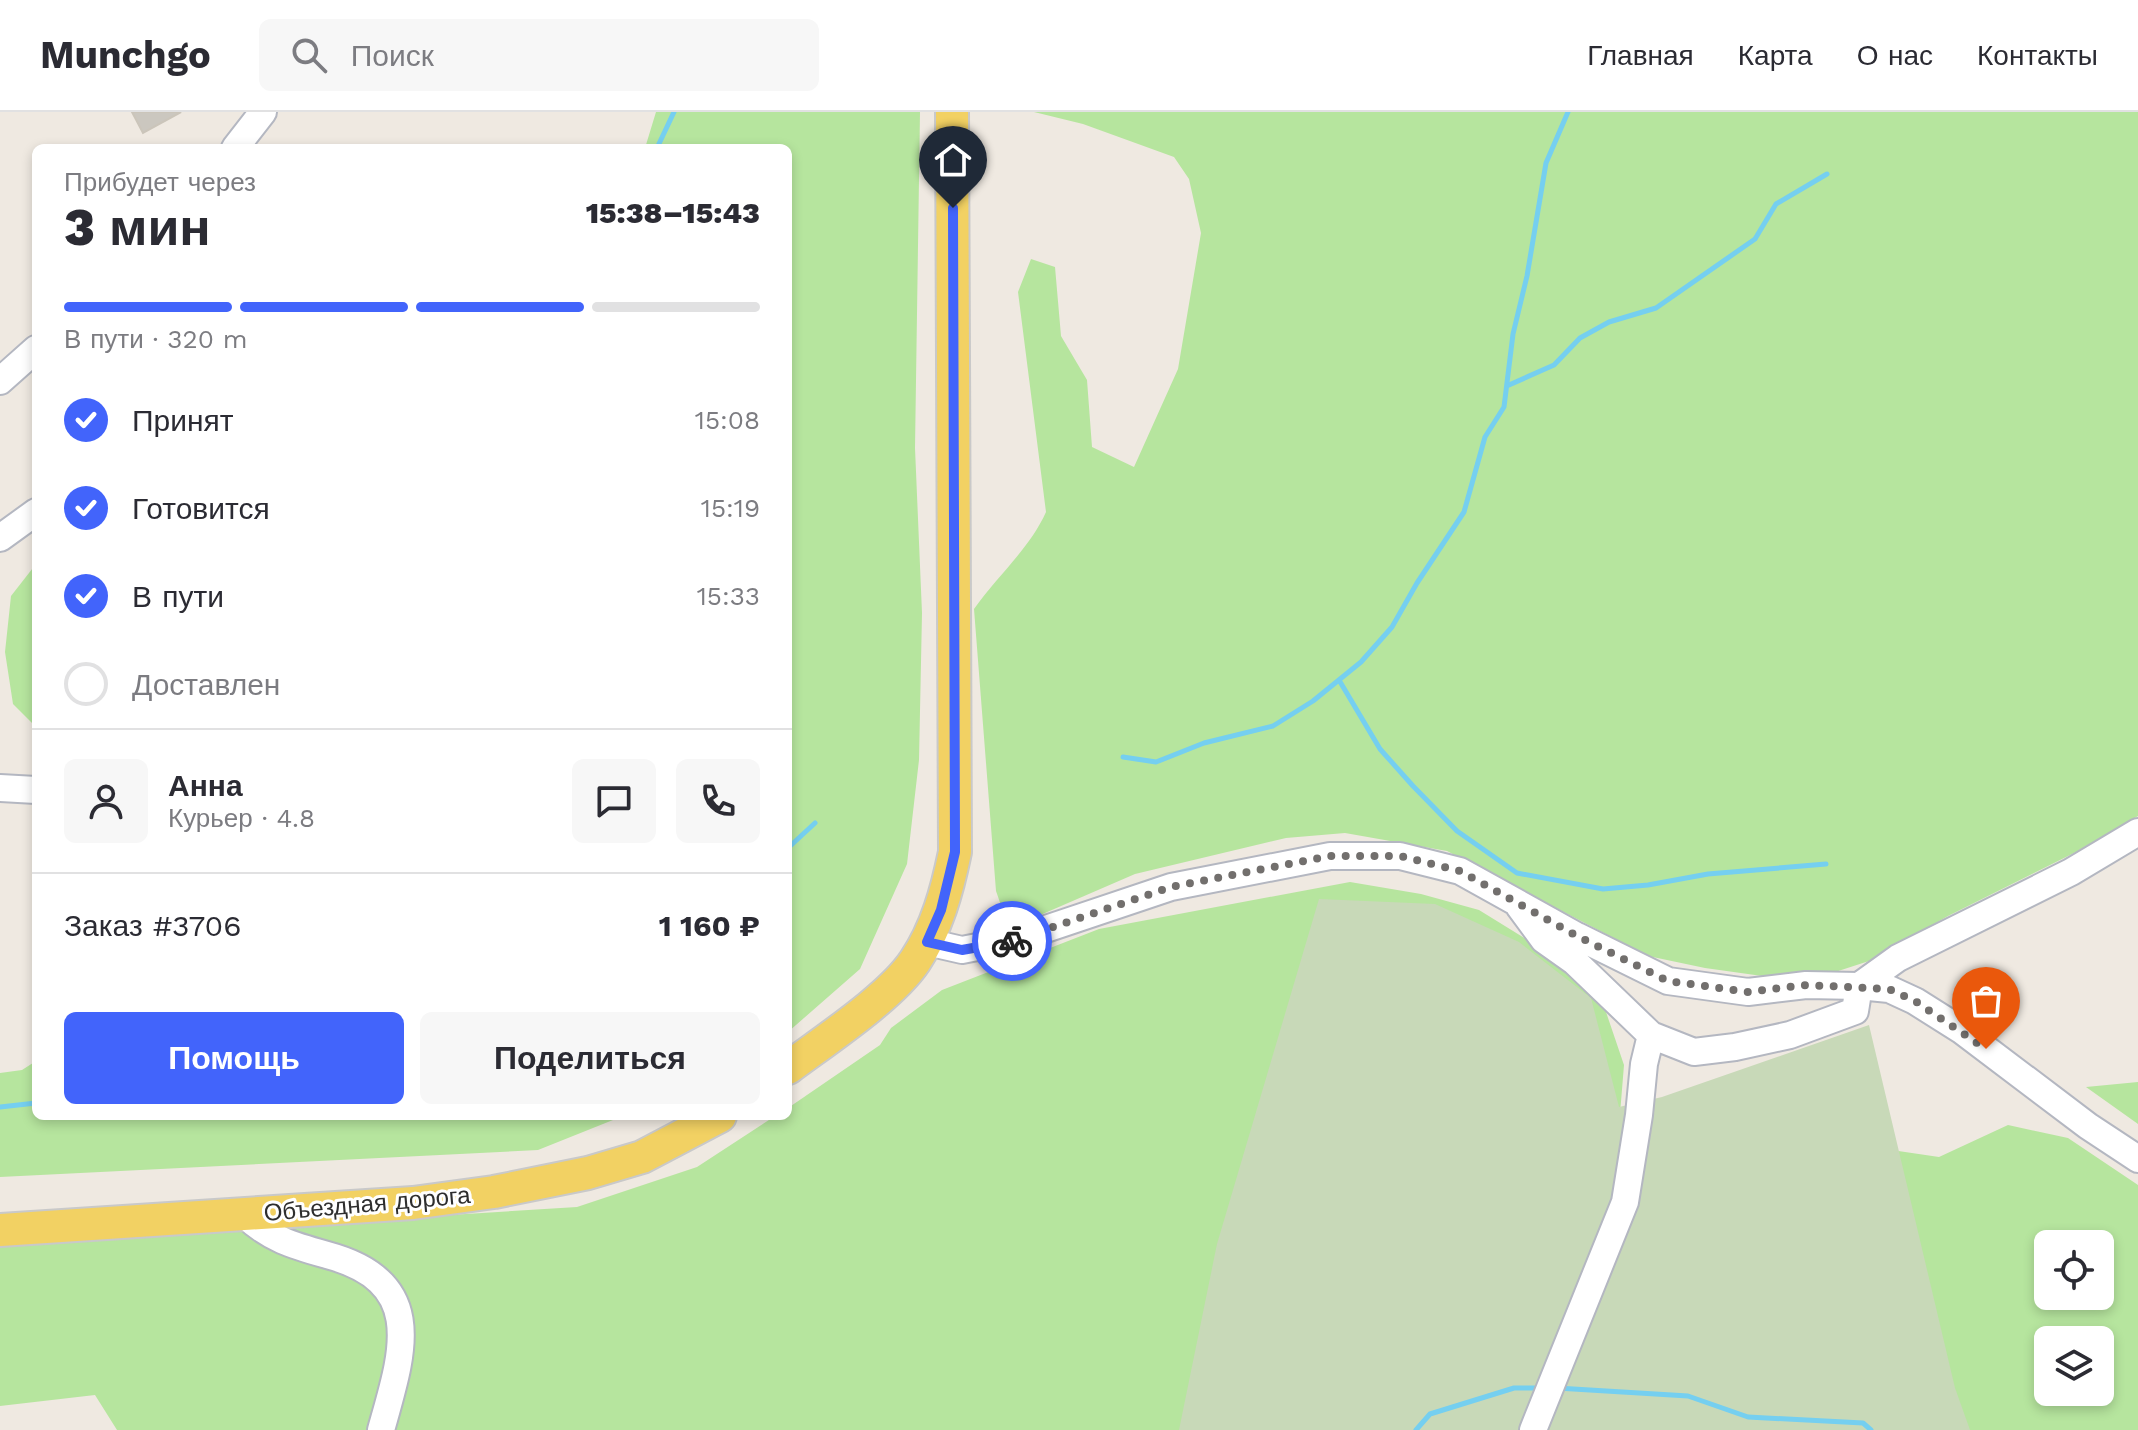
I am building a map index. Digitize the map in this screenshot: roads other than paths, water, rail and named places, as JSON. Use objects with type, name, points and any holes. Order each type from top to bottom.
[{"type":"main road","points":[[792,1065],[897,983],[927,942],[941,910],[955,852],[952,112]]},
{"type":"main road","name":"Объездная дорога","points":[[0,1230],[413,1203],[494,1192],[588,1173],[642,1157],[712,1120]]},
{"type":"street","points":[[238,144],[263,112]]},
{"type":"street","points":[[0,381],[32,353]]},
{"type":"street","points":[[0,538],[32,515]]},
{"type":"street","points":[[0,788],[32,790]]},
{"type":"street","points":[[1513,899],[1544,940],[1575,962],[1651,1035],[1694,1052],[1790,1035],[1855,1011],[1859,986],[1898,958],[2071,872],[2138,832]]},
{"type":"street","points":[[927,942],[962,950],[1013,940],[1171,887],[1330,856],[1400,856],[1460,871],[1577,936],[1668,981],[1748,992],[1806,985],[1889,989],[1938,1016],[2138,1159]]},
{"type":"street","points":[[1533,1430],[1625,1202],[1644,1064],[1651,1035]]},
{"type":"street","points":[[245,1215],[260,1231],[284,1243],[352,1261],[383,1281],[396,1302],[401,1339],[397,1373],[381,1430]]},
{"type":"waterway","points":[[659,144],[674,112]]},
{"type":"waterway","points":[[1123,757],[1156,762],[1204,743],[1273,726],[1313,701],[1361,662],[1392,627],[1464,512],[1485,437],[1504,407],[1513,334],[1527,276],[1546,163],[1568,112]]},
{"type":"waterway","points":[[1509,385],[1554,365],[1580,338],[1609,322],[1656,308],[1755,239],[1776,204],[1827,174]]},
{"type":"waterway","points":[[1339,680],[1380,749],[1413,786],[1457,831],[1517,873],[1603,889],[1648,885],[1708,874],[1826,864]]},
{"type":"waterway","points":[[792,844],[815,823]]},
{"type":"waterway","points":[[0,1107],[32,1103]]},
{"type":"waterway","points":[[1416,1430],[1430,1414],[1514,1388],[1539,1388]]},
{"type":"waterway","points":[[1557,1388],[1688,1396],[1748,1417],[1863,1423],[1871,1430]]}]
